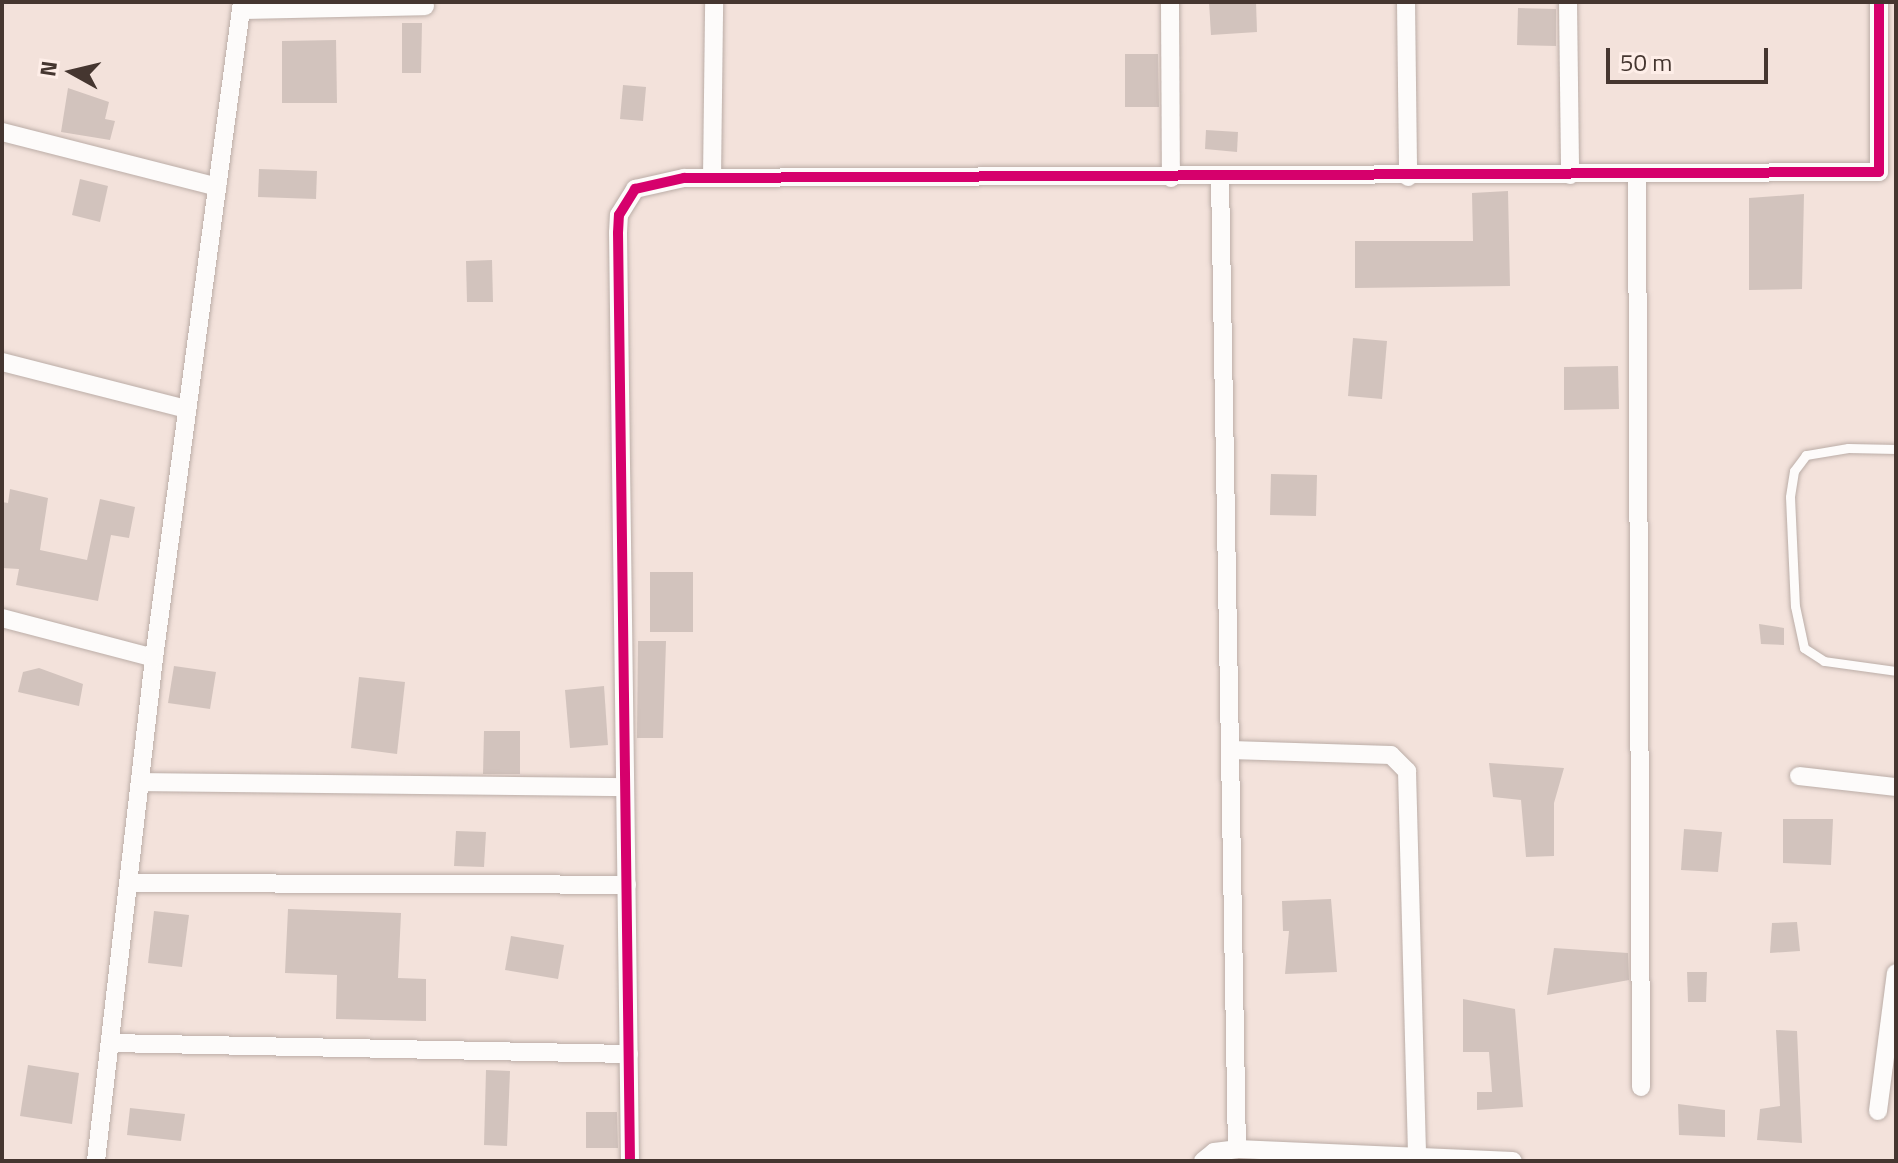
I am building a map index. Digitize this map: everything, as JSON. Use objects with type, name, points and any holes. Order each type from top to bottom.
[{"type":"street","points":[[712,178],[714,2]]},
{"type":"street","points":[[1170,2],[1171,178]]},
{"type":"street","points":[[1406,2],[1408,177]]},
{"type":"street","points":[[1568,2],[1570,175]]},
{"type":"street","points":[[630,1161],[619,215],[635,189],[655,181],[712,178],[1887,173],[1879,2]]},
{"type":"street","points":[[96,1161],[143,782],[154,658],[241,6],[425,6]]},
{"type":"street","points":[[2,132],[217,187]]},
{"type":"street","points":[[1637,176],[1641,1087]]},
{"type":"street","points":[[1220,178],[1237,1149]]},
{"type":"street","points":[[2,362],[187,409]]},
{"type":"street","points":[[2,618],[154,658]]},
{"type":"street","points":[[1231,750],[1391,755],[1407,771],[1417,1154]]},
{"type":"street","points":[[1799,776],[1896,787]]},
{"type":"street","points":[[143,782],[625,787]]},
{"type":"street","points":[[129,883],[627,885]]},
{"type":"street","points":[[1878,1111],[1896,973]]},
{"type":"street","points":[[111,1043],[629,1054]]},
{"type":"street","points":[[1203,1161],[1214,1152],[1237,1149],[1417,1154],[1513,1161]]},
{"type":"lane","points":[[1896,449],[1848,448],[1806,455],[1794,471],[1790,497],[1795,606],[1804,648],[1824,661],[1896,671]]},
{"type":"building","points":[[1209,2],[1256,2],[1257,32],[1211,35]]},
{"type":"building","points":[[1518,8],[1556,9],[1556,46],[1517,45]]},
{"type":"building","points":[[402,23],[422,23],[421,73],[402,73]]},
{"type":"building","points":[[336,40],[337,103],[282,103],[282,41]]},
{"type":"building","points":[[1125,54],[1158,54],[1159,107],[1125,107]]},
{"type":"building","points":[[623,85],[646,87],[643,121],[620,119]]},
{"type":"building","points":[[68,88],[109,102],[105,119],[115,121],[110,140],[61,132]]},
{"type":"building","points":[[1206,130],[1238,132],[1237,152],[1205,149]]},
{"type":"building","points":[[259,169],[317,171],[316,199],[258,197]]},
{"type":"building","points":[[80,179],[108,186],[100,222],[72,215]]},
{"type":"building","points":[[1508,191],[1510,286],[1355,288],[1355,241],[1473,241],[1472,193]]},
{"type":"building","points":[[1804,194],[1802,289],[1749,290],[1749,198]]},
{"type":"building","points":[[492,260],[493,302],[467,302],[466,261]]},
{"type":"building","points":[[1353,338],[1387,341],[1382,399],[1348,396]]},
{"type":"building","points":[[1618,366],[1619,409],[1564,410],[1564,367]]},
{"type":"building","points":[[1271,474],[1317,475],[1316,516],[1270,515]]},
{"type":"building","points":[[10,489],[48,498],[40,550],[87,560],[100,499],[135,507],[129,538],[111,535],[98,601],[16,585],[19,569],[2,568],[2,502],[8,503]]},
{"type":"building","points":[[650,572],[693,572],[693,632],[650,632]]},
{"type":"building","points":[[1759,624],[1784,628],[1784,645],[1761,644]]},
{"type":"building","points":[[638,641],[666,641],[663,738],[637,738]]},
{"type":"building","points":[[174,666],[216,672],[210,709],[168,703]]},
{"type":"building","points":[[39,668],[83,684],[79,706],[18,692],[23,672]]},
{"type":"building","points":[[359,677],[405,682],[397,754],[351,748]]},
{"type":"building","points":[[604,686],[608,745],[570,748],[565,690]]},
{"type":"building","points":[[484,731],[520,731],[520,774],[483,774]]},
{"type":"building","points":[[1489,763],[1564,768],[1554,803],[1554,856],[1526,857],[1521,800],[1493,797]]},
{"type":"building","points":[[1783,819],[1833,819],[1831,865],[1783,863]]},
{"type":"building","points":[[1684,829],[1722,832],[1718,872],[1681,870]]},
{"type":"building","points":[[456,831],[486,832],[484,867],[454,866]]},
{"type":"building","points":[[1331,899],[1337,972],[1285,974],[1289,931],[1283,931],[1282,901]]},
{"type":"building","points":[[288,909],[401,913],[398,978],[426,979],[426,1021],[336,1019],[337,975],[285,973]]},
{"type":"building","points":[[154,911],[189,915],[182,967],[148,963]]},
{"type":"building","points":[[1797,922],[1800,951],[1770,953],[1772,923]]},
{"type":"building","points":[[511,936],[564,945],[558,979],[505,970]]},
{"type":"building","points":[[1554,948],[1628,953],[1629,980],[1547,995]]},
{"type":"building","points":[[1687,972],[1707,972],[1706,1002],[1688,1002]]},
{"type":"building","points":[[1463,999],[1515,1009],[1523,1107],[1477,1110],[1477,1092],[1492,1092],[1489,1052],[1463,1052]]},
{"type":"building","points":[[1776,1030],[1797,1031],[1802,1143],[1757,1140],[1760,1109],[1780,1106]]},
{"type":"building","points":[[28,1065],[79,1073],[72,1124],[20,1116]]},
{"type":"building","points":[[486,1070],[510,1071],[507,1146],[484,1145]]},
{"type":"building","points":[[1678,1104],[1725,1110],[1725,1137],[1679,1135]]},
{"type":"building","points":[[130,1108],[185,1114],[181,1141],[127,1135]]},
{"type":"building","points":[[586,1112],[617,1112],[618,1148],[586,1148]]},
{"type":"cycle path","points":[[630,1161],[618,233],[619,215],[635,189],[684,178],[1879,172],[1879,2]]}]
